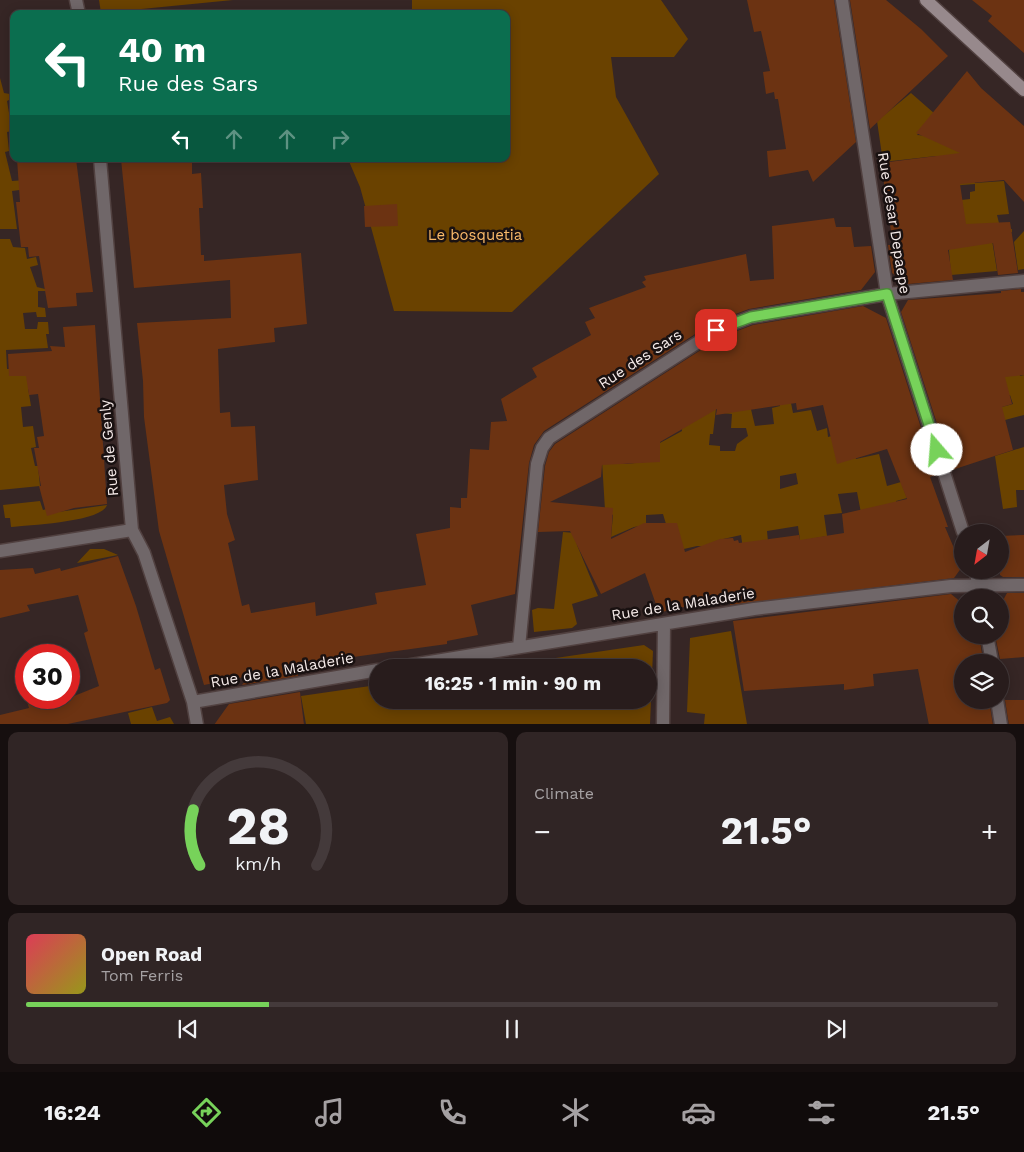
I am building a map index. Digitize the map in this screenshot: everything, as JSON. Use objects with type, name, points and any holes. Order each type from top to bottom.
[{"type":"main road","points":[[926,0],[1024,90]]},
{"type":"street","name":"Rue César Depaepe","points":[[842,0],[887,294],[960,524]]},
{"type":"street","name":"Rue de Genly","points":[[100,162],[132,530],[144,553],[193,702],[197,724]]},
{"type":"street","name":"Rue des Sars","points":[[518,647],[537,464],[542,448],[549,438],[716,330],[751,317],[887,294],[1024,281]]},
{"type":"street","points":[[0,551],[132,530]]},
{"type":"street","name":"Rue de la Maladerie","points":[[997,589],[1024,584]]},
{"type":"street","name":"Rue de la Maladerie","points":[[447,659],[763,608],[951,586],[966,589]]},
{"type":"street","points":[[663,724],[664,624]]},
{"type":"street","name":"Rue de la Maladerie","points":[[193,702],[369,672]]},
{"type":"street","points":[[998,709],[1001,724]]},
{"type":"green space","points":[[99,0],[233,0],[131,10],[101,10]]},
{"type":"green space","name":"Le bosquetia","points":[[412,0],[661,0],[688,39],[674,57],[611,57],[616,97],[659,174],[512,312],[394,311],[360,187],[349,162],[510,162],[510,10],[412,10]]},
{"type":"green space","points":[[0,78],[4,93],[10,94],[10,100],[7,101],[10,119],[10,131],[7,132],[9,151],[5,152],[12,181],[26,180],[27,189],[12,191],[17,229],[0,229]]},
{"type":"green space","points":[[911,93],[935,114],[917,135],[965,139],[975,183],[1004,181],[1009,214],[997,215],[1001,231],[1012,229],[1012,232],[991,234],[997,271],[951,275],[949,250],[962,238],[961,200],[970,199],[970,192],[975,191],[975,184],[950,186],[936,156],[883,162],[877,121]]},
{"type":"green space","points":[[1024,231],[1024,269],[1018,270],[1014,242]]},
{"type":"green space","points":[[0,239],[10,239],[13,247],[25,248],[27,259],[36,257],[38,265],[30,267],[37,287],[53,291],[38,291],[38,307],[45,308],[46,317],[37,317],[36,312],[23,313],[25,329],[37,329],[38,322],[48,322],[49,334],[46,334],[48,348],[6,350],[7,369],[29,368],[28,388],[31,406],[21,407],[23,427],[33,426],[36,447],[31,448],[35,466],[38,466],[40,486],[0,490]]},
{"type":"green space","points":[[999,353],[1016,355],[1020,376],[1024,375],[1024,415],[1005,420],[994,409],[1013,404],[1010,395],[999,398]]},
{"type":"green space","points":[[789,393],[793,413],[811,410],[817,431],[827,428],[828,437],[839,434],[851,439],[856,459],[879,454],[887,486],[901,482],[907,498],[896,501],[899,511],[861,513],[857,492],[838,494],[842,513],[824,515],[827,536],[800,541],[798,526],[767,531],[768,542],[743,549],[741,535],[719,540],[721,547],[697,546],[675,551],[672,523],[666,524],[663,514],[646,515],[646,525],[634,527],[611,537],[613,515],[605,510],[602,461],[626,464],[645,462],[658,444],[682,431],[681,419],[717,400],[713,434],[710,434],[709,445],[720,446],[720,451],[735,451],[737,444],[748,436],[746,428],[731,428],[732,414],[723,413],[749,401],[755,426],[774,424],[772,408],[780,406],[778,395]],"holes":[[[796,473],[798,484],[780,489],[780,476]]]},
{"type":"green space","points":[[1024,447],[1024,490],[1016,490],[1017,507],[1003,509],[995,456]]},
{"type":"green space","points":[[40,501],[43,510],[50,508],[51,513],[107,505],[102,511],[79,519],[11,527],[10,518],[5,518],[3,505]]},
{"type":"green space","points":[[563,532],[575,533],[577,545],[598,596],[572,604],[577,624],[572,628],[534,632],[532,610],[538,608],[554,609]]},
{"type":"green space","points":[[90,549],[104,549],[118,555],[77,563]]},
{"type":"green space","points":[[731,631],[747,724],[704,724],[705,714],[687,712],[690,638]]},
{"type":"green space","points":[[644,645],[653,651],[653,659],[549,659]]},
{"type":"green space","points":[[369,686],[369,709],[651,709],[650,724],[306,724],[301,696]]},
{"type":"green space","points":[[152,707],[157,721],[170,717],[174,724],[131,724],[128,713]]},
{"type":"building","points":[[747,0],[834,0],[856,142],[813,182],[808,170],[769,177],[767,151],[786,149],[778,99],[775,99],[774,92],[766,94],[763,72],[770,71],[761,31],[754,32]]},
{"type":"building","points":[[850,0],[886,0],[921,29],[948,56],[870,129]]},
{"type":"building","points":[[972,0],[1024,0],[1024,53],[988,21],[992,16]]},
{"type":"building","points":[[967,71],[981,88],[1024,126],[1024,202],[1004,180],[960,184],[966,224],[1010,222],[1018,273],[998,275],[993,243],[948,250],[953,280],[908,284],[892,273],[888,245],[893,245],[881,163],[960,153],[916,133]]},
{"type":"building","points":[[17,162],[76,162],[93,292],[76,293],[77,306],[48,308],[39,256],[29,257],[28,247],[21,247],[16,202],[20,202]]},
{"type":"building","points":[[121,162],[192,162],[192,174],[201,173],[203,208],[199,208],[201,255],[204,255],[204,261],[301,253],[307,324],[274,328],[275,342],[218,349],[220,413],[230,412],[231,427],[255,426],[258,480],[224,485],[227,514],[235,540],[228,543],[242,606],[249,604],[251,613],[315,602],[316,616],[377,604],[375,593],[426,585],[416,534],[450,528],[450,507],[461,508],[461,498],[467,498],[470,449],[489,450],[491,422],[507,421],[501,399],[537,377],[532,368],[591,335],[585,322],[595,318],[589,308],[646,287],[642,282],[646,280],[644,276],[746,254],[750,281],[774,279],[772,226],[834,218],[836,227],[851,227],[854,247],[871,246],[875,272],[861,290],[749,309],[714,322],[544,431],[534,445],[529,463],[515,594],[471,605],[478,635],[447,641],[447,644],[346,658],[297,669],[298,676],[242,685],[249,676],[204,685],[159,531],[144,417],[143,381],[137,323],[231,318],[230,280],[134,288]]},
{"type":"building","points":[[397,204],[398,226],[365,227],[364,206]]},
{"type":"building","points":[[1021,289],[1021,292],[1024,292],[1024,375],[1005,377],[1012,404],[1002,407],[1013,450],[952,470],[901,312],[908,300],[1001,293],[1001,291]]},
{"type":"building","points":[[863,306],[886,318],[936,475],[930,477],[948,527],[945,527],[954,548],[954,578],[730,605],[730,602],[676,608],[659,613],[645,573],[601,594],[570,531],[538,532],[545,466],[549,452],[555,444],[721,337],[753,325]],"holes":[[[796,403],[797,410],[823,405],[837,464],[887,449],[907,499],[842,514],[844,533],[800,540],[799,535],[739,543],[738,540],[734,541],[733,538],[720,539],[685,552],[677,523],[644,523],[611,539],[613,508],[550,502],[601,477],[602,465],[660,462],[660,442],[717,409],[716,415]]]},
{"type":"building","points":[[95,325],[107,504],[74,508],[47,516],[39,486],[41,486],[34,448],[39,448],[37,437],[44,436],[38,394],[29,395],[26,376],[9,376],[8,354],[52,351],[50,346],[65,347],[63,327]]},
{"type":"building","points":[[1024,535],[1024,577],[1009,577],[1009,536]]},
{"type":"building","points":[[118,556],[136,606],[155,670],[160,668],[170,700],[167,703],[68,724],[0,724],[0,715],[25,709],[80,709],[80,694],[99,686],[84,633],[88,631],[78,595],[27,605],[30,611],[0,618],[0,570],[33,568],[35,574],[60,568],[61,571]]},
{"type":"building","points":[[1009,593],[1024,593],[1024,657],[1009,658],[1009,654],[999,654],[997,644],[1009,644]]},
{"type":"building","points":[[951,594],[954,596],[954,644],[980,644],[982,654],[954,654],[954,709],[990,709],[993,724],[929,724],[918,669],[873,674],[874,686],[844,690],[844,684],[744,691],[733,621]]},
{"type":"building","points":[[300,692],[304,724],[215,724],[229,704]]},
{"type":"building","points":[[1009,700],[1024,700],[1024,724],[1009,724],[1006,709],[1009,709]]},
{"type":"route","points":[[716,330],[751,317],[887,294],[937,450]]}]
